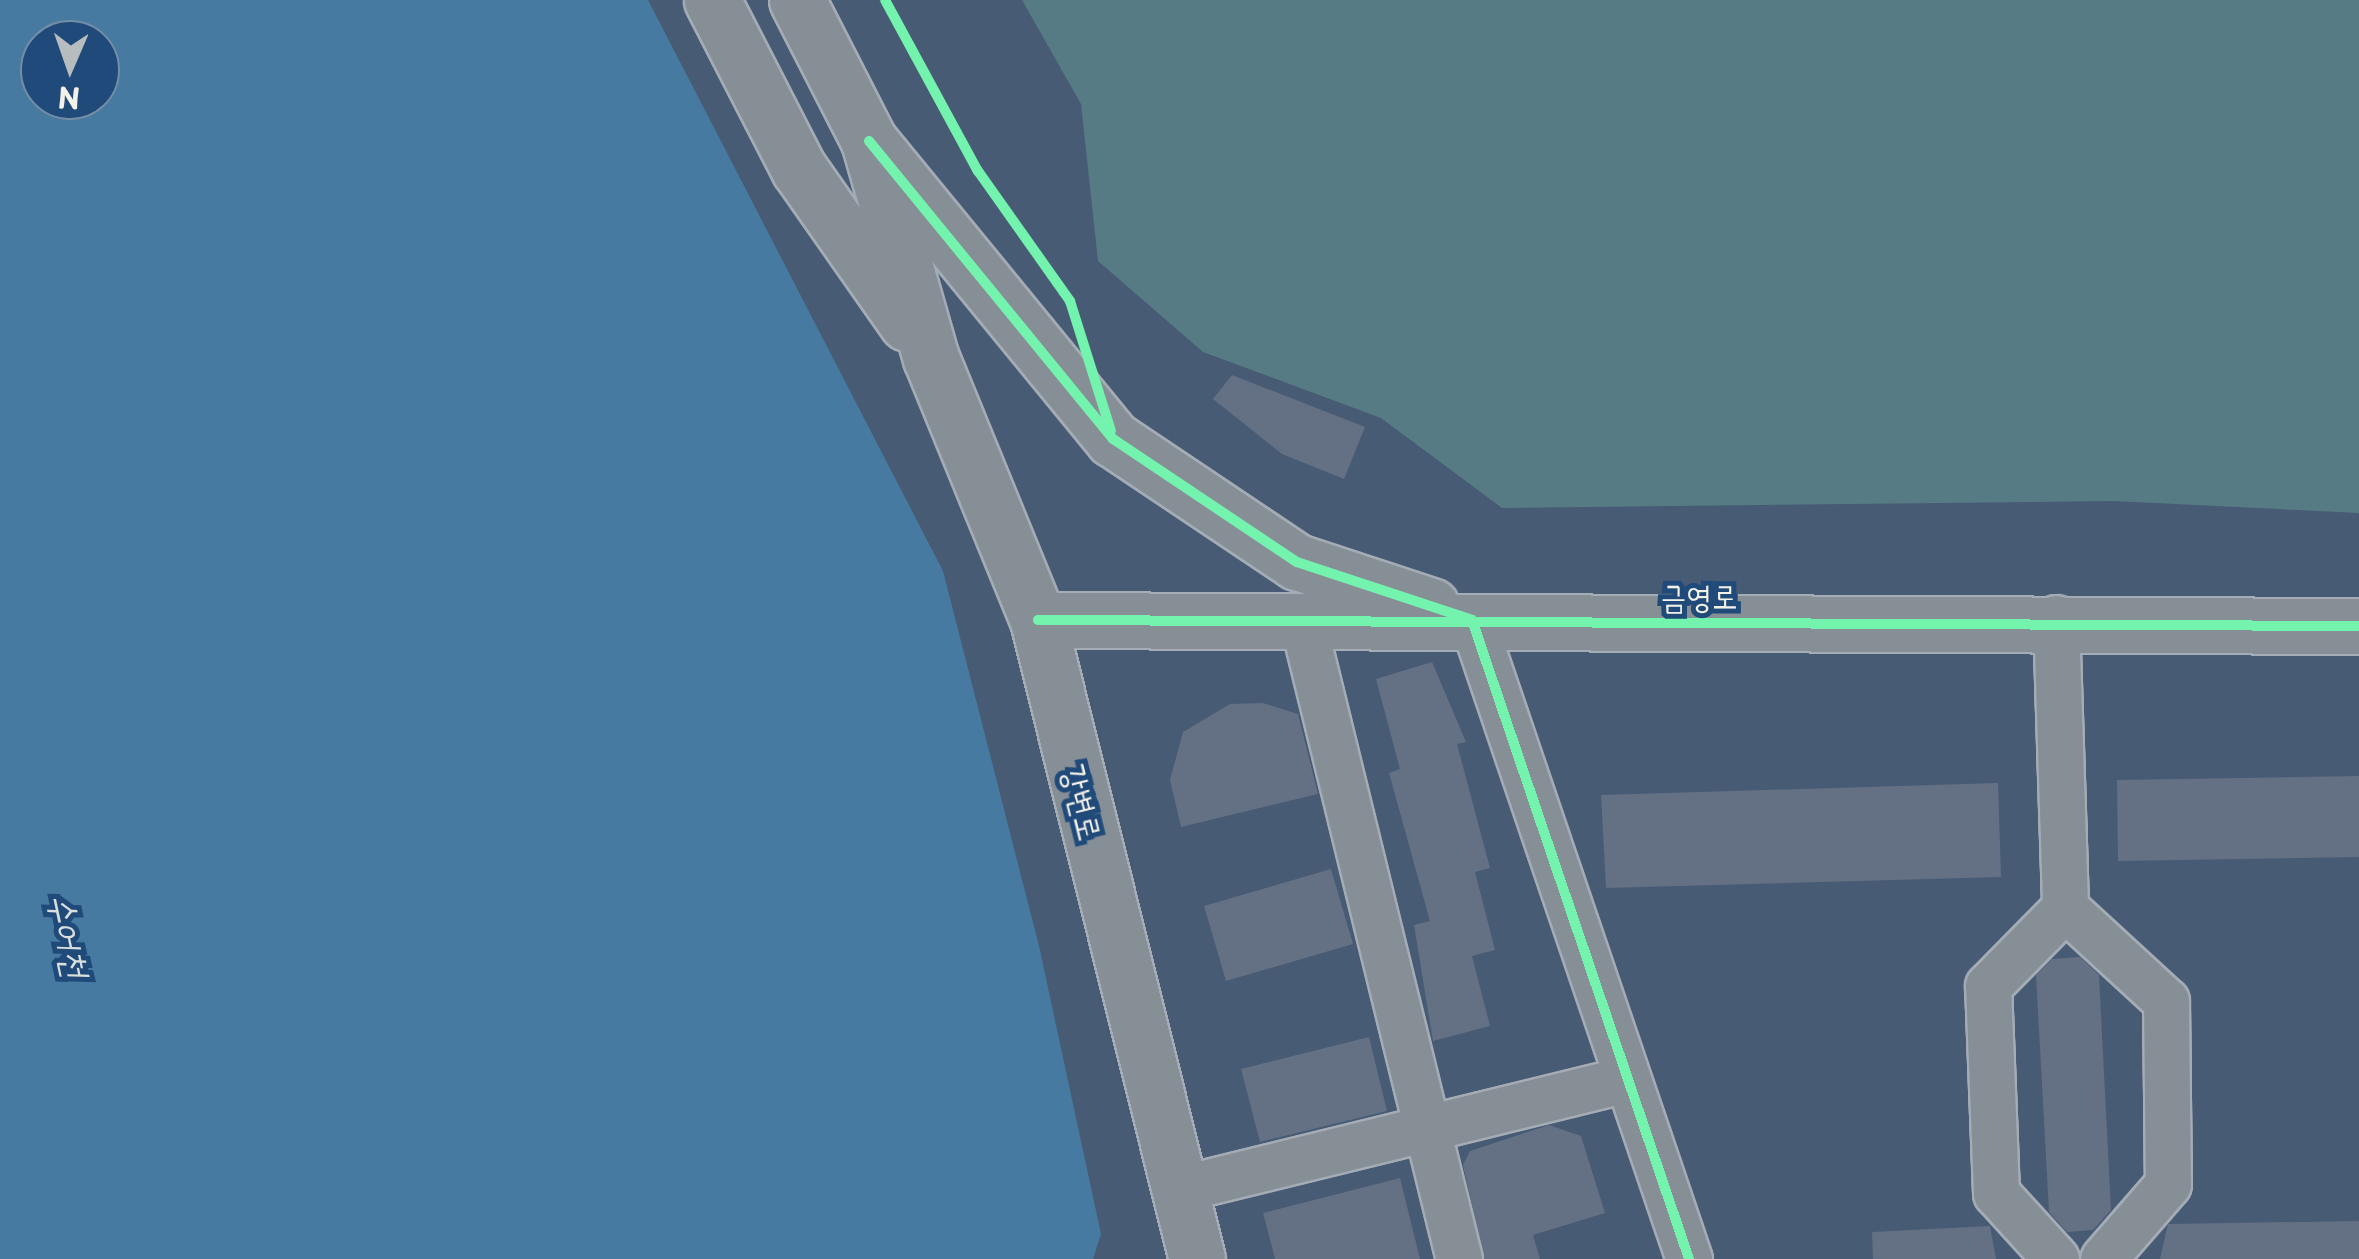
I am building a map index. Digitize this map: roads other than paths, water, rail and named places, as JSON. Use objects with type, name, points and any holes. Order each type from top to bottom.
[{"type":"street","name":"강변로","points":[[712,0],[799,169],[931,358]]},
{"type":"street","name":"강변로","points":[[797,0],[869,140],[931,358],[1038,620],[1197,1259]]},
{"type":"street","points":[[869,140],[1113,439],[1297,562],[1472,620],[1623,1080],[1688,1259]]},
{"type":"street","points":[[2056,618],[2064,908],[1988,986],[1996,1193],[2056,1259]]},
{"type":"street","name":"금영로","points":[[1038,620],[1303,623],[2056,618],[2359,626]]},
{"type":"street","points":[[1303,623],[1459,1259]]},
{"type":"street","points":[[2064,908],[2166,1001],[2168,1184],[2102,1259]]},
{"type":"street","points":[[1179,1189],[1426,1132],[1623,1080]]},
{"type":"water","name":"수어천","points":[[0,0],[648,0],[943,571],[1039,946],[1101,1234],[1093,1259],[0,1259]]}]
